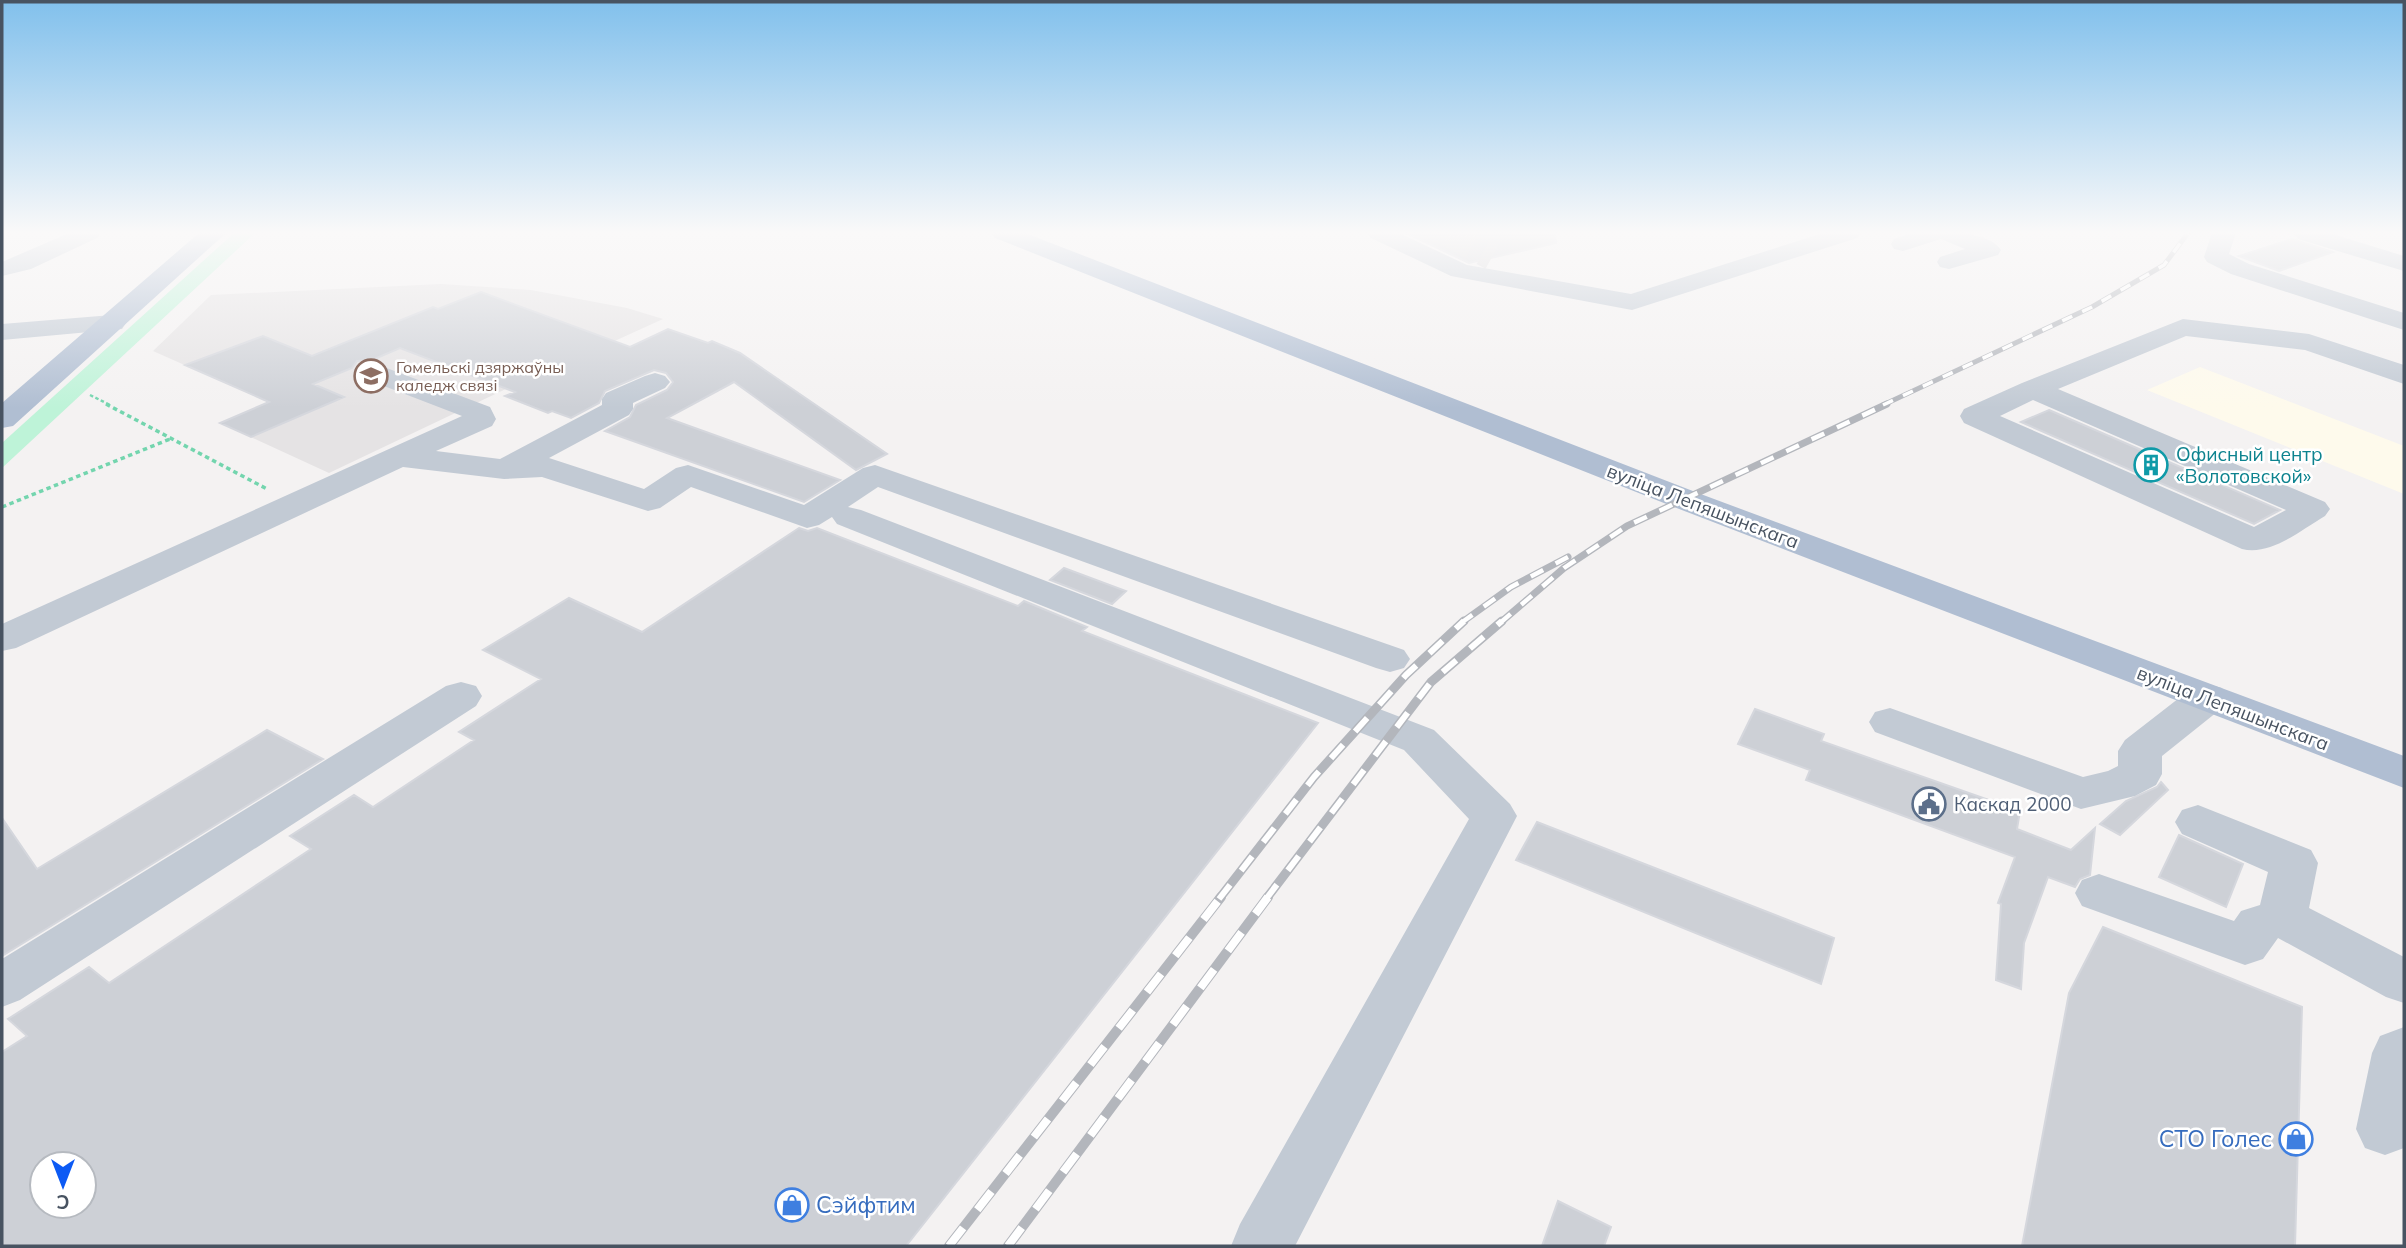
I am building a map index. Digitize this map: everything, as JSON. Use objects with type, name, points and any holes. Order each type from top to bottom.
[{"type":"main road","points":[[2,419],[148,291]]},
{"type":"main road","name":"вуліца Лепяшынскага","points":[[1152,291],[1686,500],[2404,774]]},
{"type":"lane","points":[[1571,291],[1632,302],[1666,291]]},
{"type":"lane","points":[[2309,291],[2404,322]]},
{"type":"lane","points":[[2,332],[112,323]]},
{"type":"lane","points":[[2032,388],[2313,509],[2255,541],[1975,416],[2032,388],[2183,327],[2309,342],[2404,375]]},
{"type":"lane","points":[[2,639],[481,419],[479,413],[368,370]]},
{"type":"lane","points":[[504,469],[590,426],[618,409],[617,400],[655,383]]},
{"type":"lane","points":[[400,457],[504,469],[544,467],[648,501],[688,475],[807,518],[876,475],[1391,659]]},
{"type":"lane","points":[[849,517],[1419,740],[1494,816],[1262,1246]]},
{"type":"lane","points":[[2,985],[461,695]]},
{"type":"lane","points":[[1890,722],[2081,793],[2119,785],[2140,774],[2140,751],[2207,698]]},
{"type":"lane","points":[[2198,822],[2294,863],[2282,917]]},
{"type":"lane","points":[[2099,893],[2245,945],[2259,925],[2282,917],[2404,982]]},
{"type":"lane","points":[[2385,1129],[2399,1053],[2404,1051]]},
{"type":"path","points":[[90,395],[296,504]]},
{"type":"path","points":[[2,507],[171,438]]},
{"type":"shaded area","name":"Гомельскі дзяржаўны каледж связі","points":[[290,291],[538,291],[627,308],[663,319],[573,360],[569,359],[329,473],[220,423],[268,402],[153,351],[211,295]]},
{"type":"shaded area","points":[[2200,367],[2404,446],[2404,494],[2147,390]]},
{"type":"green space","points":[[170,291],[192,291],[2,468],[2,443]]},
{"type":"building","points":[[481,292],[630,347],[668,329],[708,343],[712,341],[740,353],[887,454],[856,470],[734,382],[667,418],[840,480],[804,502],[605,431],[630,417],[636,405],[667,390],[673,382],[666,373],[654,370],[605,391],[599,403],[571,418],[552,411],[548,413],[505,396],[515,392],[400,348],[372,360],[357,361],[352,368],[313,384],[344,397],[251,437],[220,423],[269,402],[185,365],[263,336],[312,356],[433,307],[438,309]]},
{"type":"building","points":[[2049,410],[2280,510],[2254,524],[2021,422]]},
{"type":"building","points":[[799,528],[808,531],[817,528],[1018,606],[1024,601],[1087,627],[1082,631],[1318,723],[906,1246],[2,1246],[2,1052],[27,1036],[8,1019],[89,967],[109,983],[311,849],[290,836],[354,795],[373,807],[474,740],[459,732],[541,679],[483,650],[569,598],[642,632]]},
{"type":"building","points":[[1064,568],[1126,591],[1112,604],[1050,580]]},
{"type":"building","points":[[1755,709],[1824,734],[1821,741],[2020,811],[2017,829],[2071,850],[2095,828],[2090,875],[2080,879],[2075,887],[2048,877],[2024,943],[2021,989],[1996,980],[2001,904],[1998,903],[2015,857],[1806,780],[1810,770],[1738,744]]},
{"type":"building","points":[[267,730],[323,759],[2,956],[2,818],[37,869]]},
{"type":"building","points":[[2161,782],[2168,790],[2120,835],[2100,824],[2126,801],[2157,787]]},
{"type":"building","points":[[1537,822],[1834,938],[1821,984],[1516,860]]},
{"type":"building","points":[[2179,835],[2243,864],[2226,907],[2159,877]]},
{"type":"building","points":[[2103,927],[2302,1007],[2295,1246],[2022,1246],[2069,993]]},
{"type":"building","points":[[1558,1201],[1611,1227],[1604,1246],[1542,1246]]},
{"type":"railway","points":[[1883,405],[2092,307],[2119,291]]},
{"type":"railway","points":[[1500,623],[1564,568],[1627,526],[1887,404]]},
{"type":"railway","points":[[1461,623],[1511,587],[1568,557]]},
{"type":"railway","points":[[1219,899],[1314,777],[1406,675],[1464,621]]},
{"type":"railway","points":[[1266,899],[1431,682],[1502,621]]},
{"type":"railway","points":[[949,1246],[1221,897]]},
{"type":"railway","points":[[1008,1246],[1268,897]]},
{"type":"place","name":"Гомельскі дзяржаўны каледж связі","points":[[371,376]]},
{"type":"place","name":"Офисный центр «Волотовской»","points":[[2151,465]]},
{"type":"place","name":"Каскад 2000","points":[[1929,804]]},
{"type":"place","name":"СТО Голес","points":[[2296,1139]]},
{"type":"place","name":"Сэйфтим","points":[[792,1205]]}]
